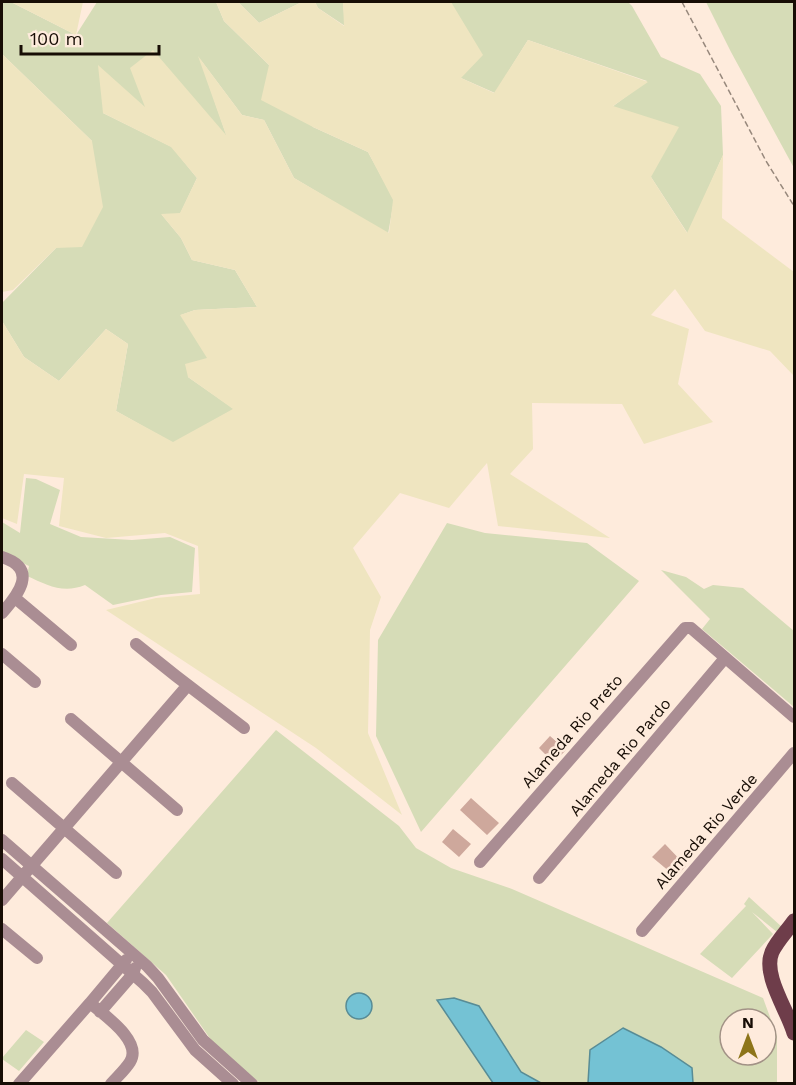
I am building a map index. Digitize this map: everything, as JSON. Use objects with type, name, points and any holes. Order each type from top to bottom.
[{"type":"main road","points":[[795,921],[776,945],[769,962],[773,982],[795,1033]]},
{"type":"street","points":[[2,557],[17,565],[22,581],[21,589],[2,614]]},
{"type":"street","points":[[15,598],[71,645]]},
{"type":"street","name":"Alameda Rio Preto","points":[[480,862],[683,629],[691,628],[726,658]]},
{"type":"street","points":[[136,644],[244,728]]},
{"type":"street","points":[[2,654],[35,682]]},
{"type":"street","points":[[726,658],[795,717]]},
{"type":"street","name":"Alameda Rio Pardo","points":[[539,878],[726,658]]},
{"type":"street","points":[[2,900],[188,686]]},
{"type":"street","points":[[71,719],[177,810]]},
{"type":"street","name":"Alameda Rio Verde","points":[[642,932],[795,753]]},
{"type":"street","points":[[12,783],[116,873]]},
{"type":"street","points":[[2,840],[158,978],[203,1040],[252,1083]]},
{"type":"street","points":[[2,859],[152,992],[195,1050],[233,1083]]},
{"type":"street","points":[[2,929],[37,958]]},
{"type":"street","points":[[19,1083],[123,965],[134,956]]},
{"type":"street","points":[[100,1012],[133,974],[134,956]]},
{"type":"street","points":[[90,1003],[127,1036],[133,1049],[130,1062],[111,1083]]},
{"type":"path","points":[[682,2],[766,161],[795,206]]},
{"type":"green space","points":[[2,2],[11,2],[76,35],[97,2],[216,2],[224,21],[269,65],[313,127],[368,152],[394,200],[388,234],[294,178],[264,120],[242,115],[200,59],[227,137],[146,108],[103,113],[172,147],[197,178],[180,214],[162,215],[181,238],[192,260],[235,270],[257,307],[195,310],[181,315],[208,358],[188,377],[234,409],[173,443],[116,411],[128,344],[106,329],[59,381],[24,357],[2,321],[2,303],[56,248],[92,141],[2,54]]},
{"type":"green space","points":[[238,2],[302,2],[259,23]]},
{"type":"green space","points":[[315,2],[343,2],[345,26],[318,8]]},
{"type":"green space","points":[[451,2],[628,2],[661,57],[700,74],[721,106],[723,155],[688,234],[651,177],[612,107],[647,81],[528,40],[495,93],[461,78]]},
{"type":"green space","points":[[706,2],[794,2],[794,168],[731,52]]},
{"type":"green space","points":[[26,478],[36,479],[60,490],[50,524],[81,537],[132,540],[170,537],[195,548],[192,592],[161,595],[113,605],[85,585],[77,588],[62,588],[27,576],[29,566],[2,553],[2,522],[20,533]]},
{"type":"green space","points":[[447,523],[485,533],[587,543],[639,581],[421,832],[376,736],[378,640]]},
{"type":"green space","points":[[661,570],[686,577],[704,589],[713,585],[743,588],[794,631],[794,707],[702,629],[710,619]]},
{"type":"green space","points":[[276,730],[399,826],[416,848],[451,868],[512,889],[763,998],[766,1007],[718,1007],[718,1067],[777,1067],[777,1083],[260,1083],[216,1047],[166,975],[107,923]]},
{"type":"green space","points":[[749,897],[783,928],[777,932],[752,912],[773,934],[732,978],[700,954],[746,906],[744,904]]},
{"type":"green space","points":[[26,1030],[44,1042],[19,1071],[2,1058]]},
{"type":"sand","points":[[11,2],[83,2],[76,35]]},
{"type":"sand","points":[[216,2],[238,2],[259,23],[302,2],[315,2],[318,8],[344,26],[343,2],[451,2],[483,55],[461,78],[494,93],[528,40],[648,82],[613,106],[679,127],[651,177],[687,233],[723,155],[722,218],[794,272],[794,376],[770,351],[705,331],[675,289],[651,315],[689,329],[678,384],[713,422],[644,444],[622,404],[532,403],[533,449],[510,474],[610,538],[498,526],[487,463],[449,508],[400,493],[353,548],[381,597],[370,630],[368,733],[402,815],[316,748],[106,610],[156,598],[200,594],[198,546],[165,533],[106,538],[59,526],[64,478],[24,474],[17,524],[2,518],[2,321],[24,357],[59,381],[106,329],[128,344],[116,411],[173,442],[233,409],[188,377],[185,364],[207,358],[180,315],[195,310],[257,307],[235,270],[192,260],[181,238],[161,214],[180,213],[197,178],[171,147],[103,113],[98,65],[145,107],[130,68],[153,50],[226,135],[198,56],[242,115],[264,120],[294,178],[389,233],[393,200],[368,152],[261,100],[269,65],[224,21]]},
{"type":"sand","points":[[2,54],[92,141],[103,207],[82,247],[56,248],[13,290],[2,292]]},
{"type":"water","points":[[359,993],[368,997],[372,1006],[368,1015],[359,1019],[350,1015],[346,1006],[350,997]]},
{"type":"water","points":[[454,998],[479,1006],[521,1072],[541,1083],[493,1083],[437,1000]]},
{"type":"water","points":[[623,1028],[661,1047],[692,1068],[693,1083],[588,1083],[590,1050]]},
{"type":"building","points":[[550,736],[566,750],[556,760],[539,748]]},
{"type":"building","points":[[471,798],[499,823],[487,835],[460,810]]},
{"type":"building","points":[[453,829],[471,844],[459,857],[442,842]]},
{"type":"building","points":[[665,844],[686,866],[676,877],[652,857]]}]
